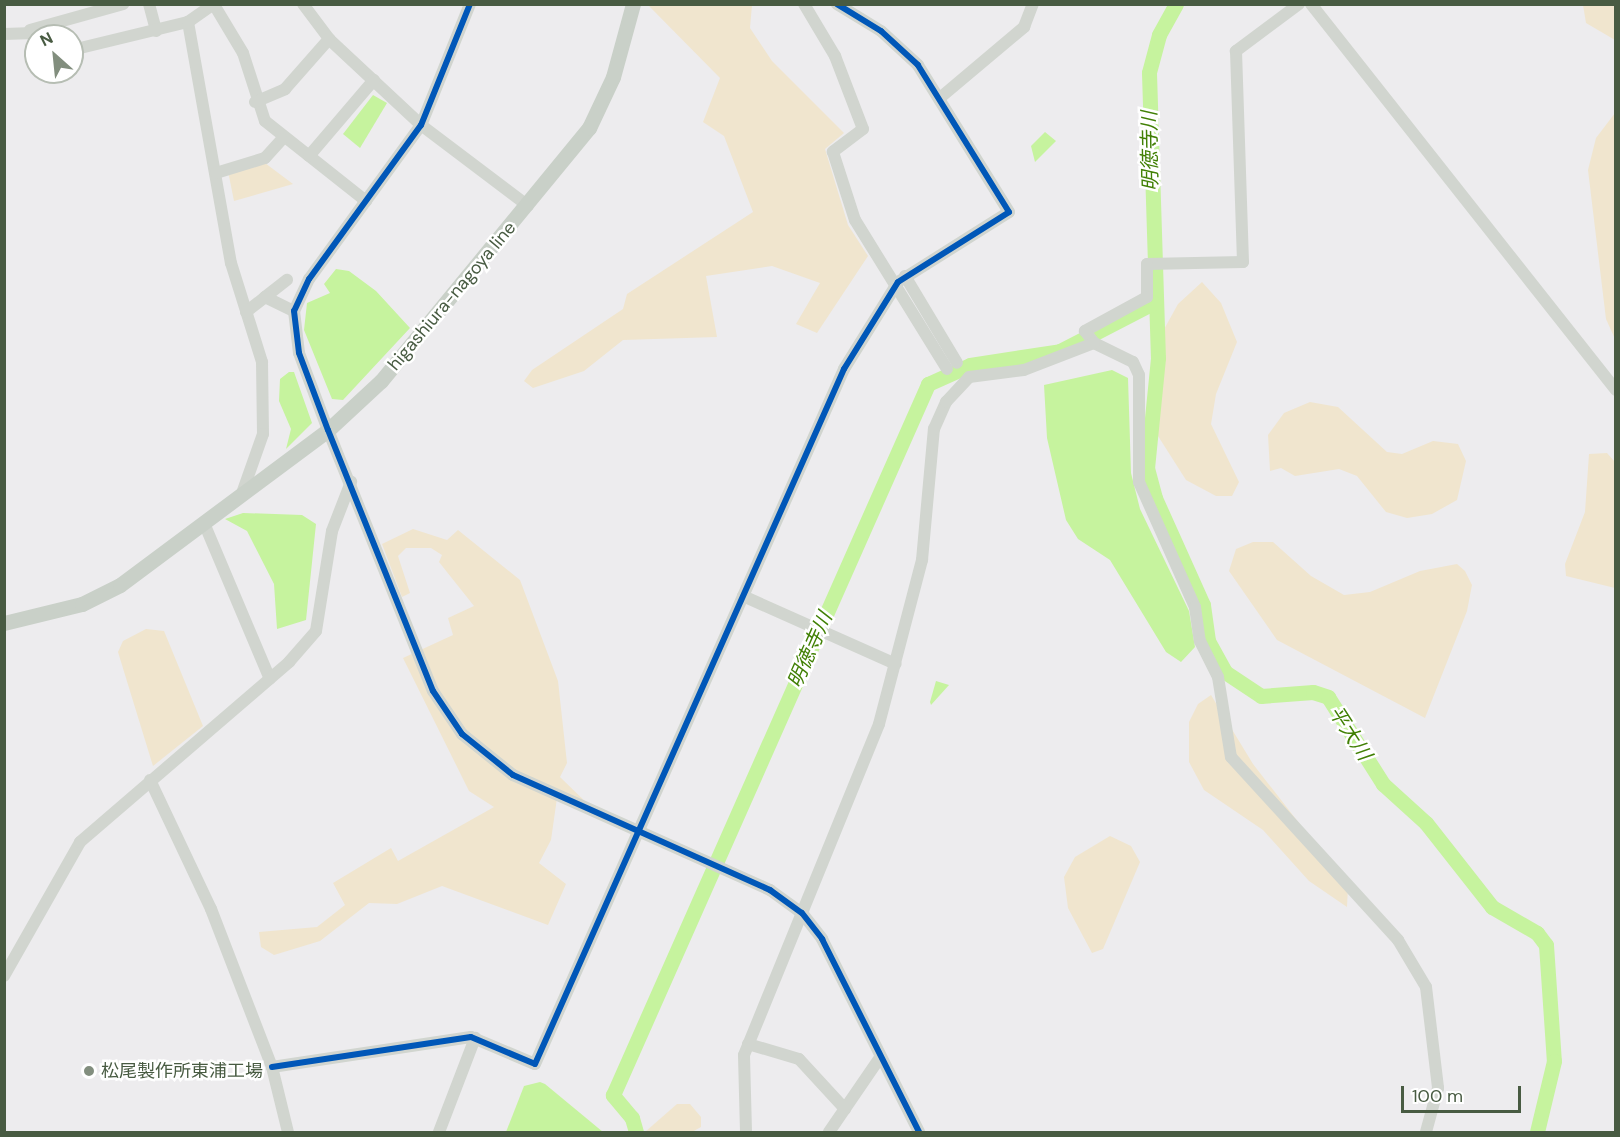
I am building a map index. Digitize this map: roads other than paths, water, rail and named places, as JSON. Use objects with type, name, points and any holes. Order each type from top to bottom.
[{"type":"main road","name":"higashiura-nagoya line","points":[[4,623],[99,596],[204,523],[328,430],[410,352],[528,206],[604,99],[633,4]]},
{"type":"street","points":[[62,24],[123,4]]},
{"type":"street","points":[[149,4],[156,31]]},
{"type":"street","points":[[303,4],[329,39],[421,125],[528,206]]},
{"type":"street","points":[[470,4],[421,125],[309,279],[294,311],[299,353],[328,430],[351,482],[433,691],[462,734],[513,775],[770,890],[802,913],[822,939],[879,1059],[919,1132]]},
{"type":"street","points":[[804,4],[835,56],[863,129],[833,152],[855,220],[901,279],[952,366]]},
{"type":"street","points":[[272,1067],[475,1038],[535,1064],[844,369],[901,279],[1009,212],[941,96],[903,49],[837,4]]},
{"type":"street","points":[[941,96],[1024,27],[1033,4]]},
{"type":"street","points":[[1299,4],[1236,51],[1243,262],[1147,264],[1147,297],[1085,331],[1094,342],[1127,358],[1139,375],[1139,482],[1195,607],[1200,641],[1218,677],[1231,757],[1398,940],[1426,987],[1438,1088],[1426,1132]]},
{"type":"street","points":[[1311,4],[1616,390]]},
{"type":"street","points":[[84,47],[188,22],[215,6],[243,53],[255,102],[282,139],[309,156],[366,201]]},
{"type":"street","points":[[188,22],[231,263],[262,362],[264,410],[262,434],[241,496]]},
{"type":"street","points":[[4,34],[24,33]]},
{"type":"street","points":[[255,102],[288,86],[329,39]]},
{"type":"street","points":[[309,156],[374,80]]},
{"type":"street","points":[[216,173],[265,158],[282,139]]},
{"type":"street","points":[[246,312],[287,280]]},
{"type":"street","points":[[265,297],[294,311]]},
{"type":"street","points":[[746,1132],[741,1082],[748,1044],[879,724],[896,664],[922,560],[934,429],[945,402],[969,377],[1024,370],[1094,342]]},
{"type":"street","points":[[4,976],[80,842],[303,649],[322,620],[332,531],[351,482]]},
{"type":"street","points":[[204,523],[270,679]]},
{"type":"street","points":[[743,596],[896,664]]},
{"type":"street","points":[[150,780],[206,897],[272,1067],[288,1132]]},
{"type":"street","points":[[439,1132],[475,1038]]},
{"type":"street","points":[[748,1044],[799,1059],[845,1109]]},
{"type":"street","points":[[829,1132],[879,1059]]},
{"type":"waterway","name":"平大川","points":[[1176,4],[1159,35],[1149,73],[1158,358],[1147,468],[1155,498],[1203,605],[1208,641],[1225,672],[1261,696],[1313,692],[1328,697],[1383,784],[1426,823],[1492,907],[1537,933],[1546,945],[1554,1061],[1537,1132]]},
{"type":"waterway","name":"明徳寺川","points":[[636,1132],[632,1118],[613,1095],[928,384],[970,365],[1060,351],[1153,303]]},
{"type":"place","name":"松尾製作所東浦工場","points":[[89,1071]]}]
